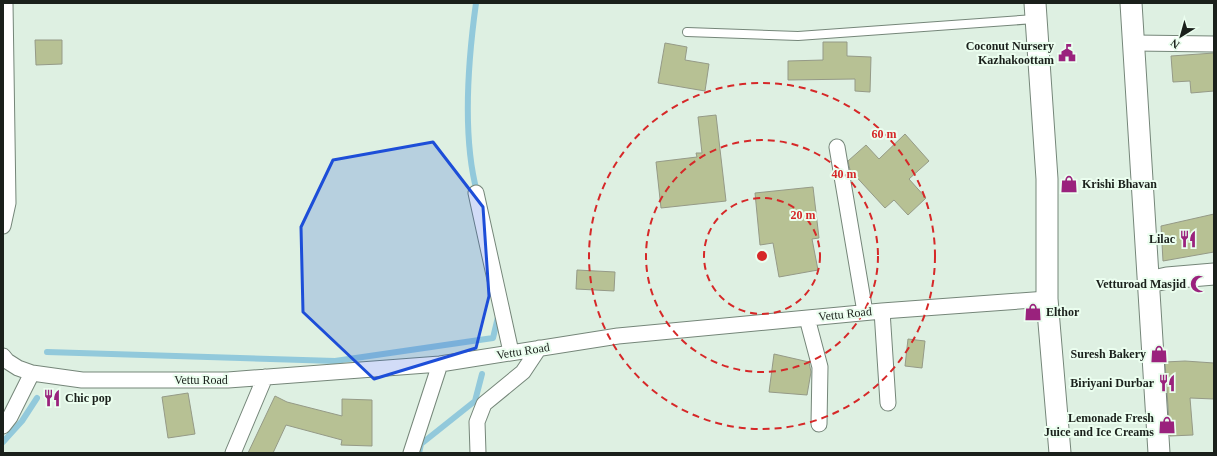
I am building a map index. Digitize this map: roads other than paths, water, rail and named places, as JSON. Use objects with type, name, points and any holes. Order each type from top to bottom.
[{"type":"street","points":[[3,226],[8,203],[5,3]]},
{"type":"street","points":[[1131,3],[1159,453]]},
{"type":"street","points":[[1035,11],[1047,179],[1047,299],[1060,453]]},
{"type":"street","points":[[1134,43],[1214,44]]},
{"type":"street","points":[[838,147],[865,312]]},
{"type":"street","points":[[476,193],[511,352]]},
{"type":"street","points":[[1149,282],[1167,278],[1214,274]]},
{"type":"street","name":"Vettu Road","points":[[3,356],[7,361],[18,368],[32,373],[82,380],[228,380],[440,364],[618,336],[865,312],[1047,299]]},
{"type":"street","points":[[882,311],[888,403]]},
{"type":"street","points":[[807,318],[820,366],[819,424]]},
{"type":"street","points":[[478,453],[477,422],[484,404],[523,372],[539,348]]},
{"type":"street","points":[[411,453],[440,364]]},
{"type":"street","points":[[3,426],[10,417],[32,373]]},
{"type":"street","points":[[233,453],[265,377]]},
{"type":"lane","points":[[687,32],[798,36],[1035,11]]},
{"type":"waterway","points":[[476,3],[469,74],[468,123],[469,147],[477,192]]},
{"type":"waterway","points":[[47,352],[335,361],[493,338],[498,317]]},
{"type":"waterway","points":[[419,453],[421,444],[475,401],[482,374]]},
{"type":"waterway","points":[[3,442],[22,421],[37,398]]},
{"type":"place","name":"Coconut Nursery Kazhakoottam","points":[[1067,53]]},
{"type":"place","name":"Krishi Bhavan","points":[[1069,184]]},
{"type":"place","name":"Lilac","points":[[1188,239]]},
{"type":"place","name":"Vetturoad Masjid","points":[[1199,284]]},
{"type":"place","name":"Elthor","points":[[1033,312]]},
{"type":"place","name":"Suresh Bakery","points":[[1159,354]]},
{"type":"place","name":"Biriyani Durbar","points":[[1167,383]]},
{"type":"place","name":"Chic pop","points":[[52,398]]},
{"type":"place","name":"Lemonade Fresh Juice and Ice Creams","points":[[1167,425]]}]
